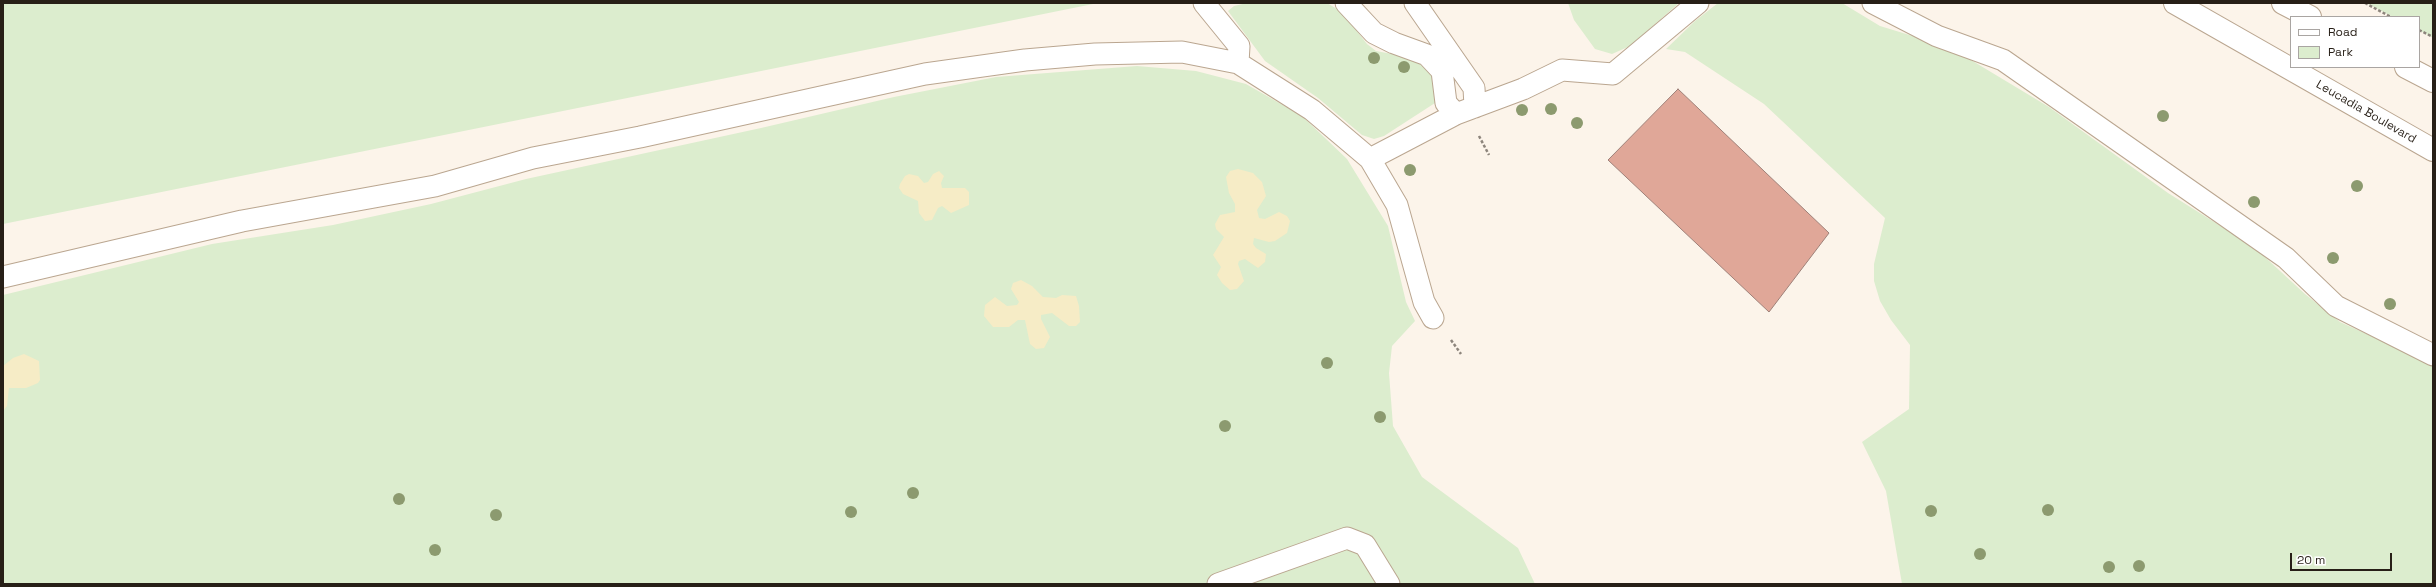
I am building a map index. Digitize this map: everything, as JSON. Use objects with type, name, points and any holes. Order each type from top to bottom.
[{"type":"main road","name":"Leucadia Boulevard","points":[[2175,3],[2433,150]]},
{"type":"main road","points":[[2283,3],[2308,16]]},
{"type":"main road","points":[[2408,68],[2433,81]]},
{"type":"lane","points":[[1204,3],[1239,46],[1238,63]]},
{"type":"lane","points":[[1346,3],[1374,33],[1394,43],[1427,55],[1442,71],[1446,103],[1465,110]]},
{"type":"lane","points":[[1415,3],[1474,88],[1465,110]]},
{"type":"lane","points":[[1370,159],[1465,110],[1523,89],[1562,70],[1613,74],[1698,3]]},
{"type":"lane","points":[[1873,3],[1937,36],[2003,60],[2286,258],[2336,306],[2433,355]]},
{"type":"lane","points":[[3,277],[242,221],[435,186],[533,158],[640,137],[925,74],[1025,60],[1095,54],[1182,52],[1238,63],[1312,110],[1370,159],[1397,205],[1424,302],[1433,318]]},
{"type":"lane","points":[[1218,584],[1347,538],[1365,545],[1390,584]]},
{"type":"path","points":[[2364,3],[2389,16]]},
{"type":"path","points":[[2420,30],[2433,37]]},
{"type":"green space","points":[[3,3],[1098,3],[3,224]]},
{"type":"green space","points":[[1247,3],[1327,3],[1342,12],[1367,44],[1376,51],[1403,56],[1419,63],[1436,79],[1439,97],[1435,103],[1384,136],[1374,139],[1362,135],[1318,98],[1265,61],[1228,11],[1234,6]]},
{"type":"green space","points":[[1568,3],[1679,3],[1630,46],[1612,54],[1595,49],[1574,20]]},
{"type":"green space","points":[[1718,3],[1842,3],[1880,26],[1939,44],[1961,54],[2049,107],[2168,193],[2254,247],[2305,294],[2340,322],[2433,364],[2433,584],[1902,584],[1886,491],[1862,442],[1909,409],[1910,345],[1891,320],[1880,301],[1874,281],[1874,264],[1885,218],[1764,104],[1685,52],[1666,49],[1695,21]]},
{"type":"green space","points":[[2366,3],[2433,3],[2433,38],[2420,31],[2420,16],[2391,16]]},
{"type":"green space","points":[[1137,66],[1196,71],[1246,84],[1302,116],[1347,159],[1388,226],[1406,302],[1415,321],[1392,346],[1389,373],[1393,426],[1422,477],[1518,548],[1535,584],[3,584],[3,295],[212,244],[333,225],[431,204],[526,179],[761,128],[894,97],[996,77]]},
{"type":"sand","points":[[1238,169],[1253,173],[1262,182],[1266,196],[1257,210],[1259,218],[1265,219],[1279,212],[1287,216],[1290,221],[1287,233],[1275,241],[1269,242],[1254,238],[1253,244],[1256,248],[1266,254],[1265,262],[1258,268],[1245,259],[1239,261],[1238,264],[1244,281],[1237,289],[1230,290],[1222,283],[1217,275],[1221,267],[1213,255],[1224,237],[1216,229],[1215,224],[1220,215],[1235,212],[1235,204],[1229,193],[1226,177],[1230,171]]},
{"type":"sand","points":[[939,171],[944,176],[941,183],[942,188],[965,188],[969,192],[969,205],[951,213],[942,206],[938,208],[932,220],[925,221],[919,213],[918,201],[903,194],[899,188],[900,184],[905,176],[909,174],[918,176],[924,183],[928,182],[933,174]]},
{"type":"sand","points":[[1021,280],[1032,286],[1043,297],[1056,298],[1062,295],[1076,296],[1079,306],[1080,322],[1076,326],[1069,326],[1052,313],[1041,315],[1041,319],[1050,337],[1044,348],[1036,349],[1030,344],[1025,320],[1018,320],[1009,327],[993,327],[984,316],[985,305],[995,297],[1007,306],[1017,305],[1019,302],[1011,289],[1013,283]]},
{"type":"sand","points":[[24,354],[39,361],[40,380],[38,383],[26,388],[9,388],[7,406],[3,411],[3,366],[13,358]]},
{"type":"building","points":[[1678,89],[1829,233],[1769,312],[1608,160]]}]
